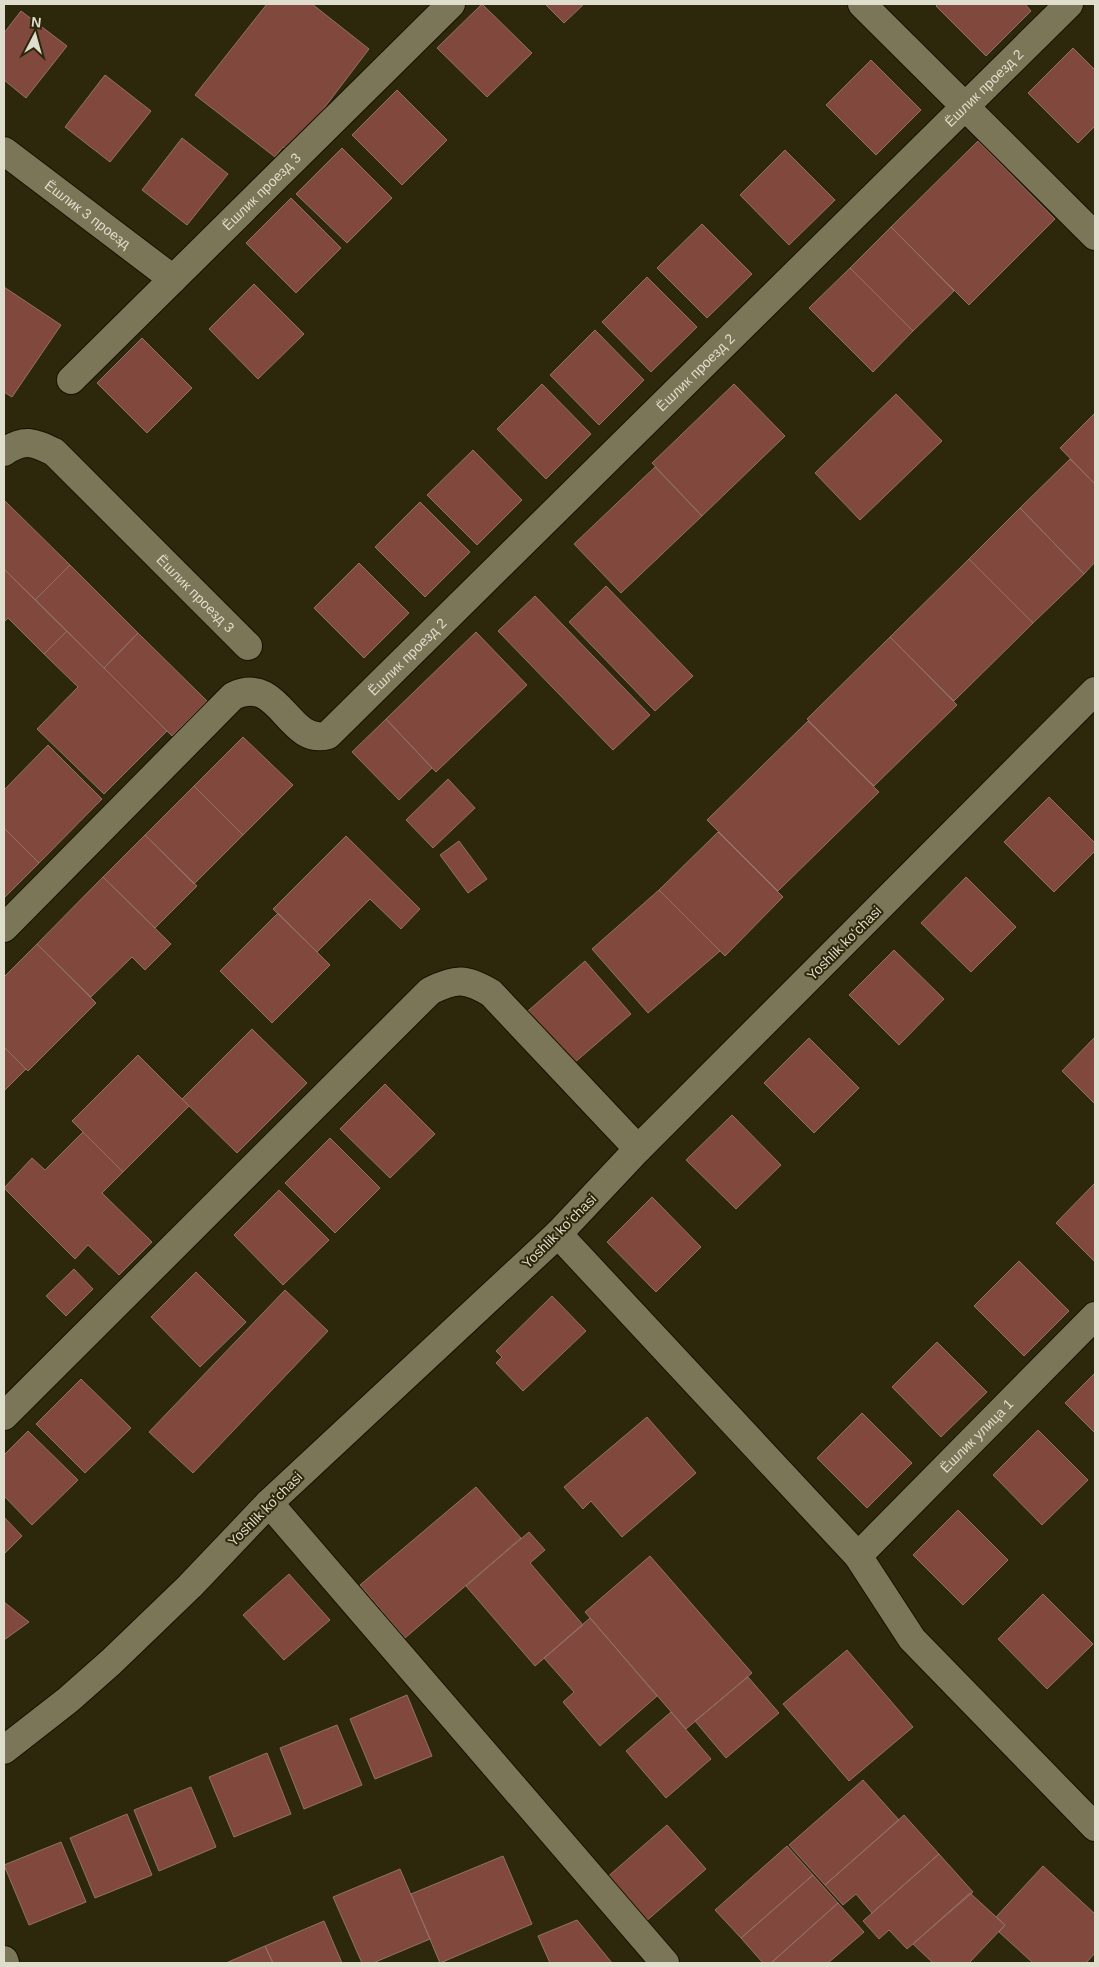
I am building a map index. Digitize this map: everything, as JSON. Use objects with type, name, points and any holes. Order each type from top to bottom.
[{"type":"street","name":"Ёшлик проезд 3","points":[[71,380],[451,4]]},
{"type":"street","points":[[862,4],[1095,236]]},
{"type":"street","name":"Ёшлик проезд 2","points":[[4,928],[233,696],[245,690],[255,690],[268,697],[304,732],[320,737],[328,735],[334,730],[1069,4]]},
{"type":"street","name":"Ёшлик 3 проезд","points":[[4,150],[173,278]]},
{"type":"street","name":"Ёшлик проезд 3","points":[[4,452],[16,444],[34,442],[54,452],[248,646]]},
{"type":"street","name":"Yoshlik koʻchasi","points":[[4,1750],[68,1700],[111,1662],[190,1586],[269,1502],[558,1234],[638,1149],[1095,691]]},
{"type":"street","points":[[4,1416],[430,991],[449,981],[472,981],[491,992],[638,1149]]},
{"type":"street","points":[[558,1234],[858,1556],[912,1639],[1095,1827]]},
{"type":"street","name":"Ёшлик улица 1","points":[[858,1556],[1095,1316]]},
{"type":"street","points":[[269,1502],[665,1963]]},
{"type":"building","points":[[267,4],[312,4],[369,49],[290,153],[283,147],[275,157],[195,95]]},
{"type":"building","points":[[482,4],[532,53],[487,97],[437,48]]},
{"type":"building","points":[[545,4],[584,4],[564,23]]},
{"type":"building","points":[[938,4],[1025,4],[1031,11],[986,56],[936,6]]},
{"type":"building","points":[[21,11],[67,46],[26,98],[4,80],[4,33]]},
{"type":"building","points":[[1073,48],[1095,70],[1095,126],[1078,143],[1028,93]]},
{"type":"building","points":[[871,60],[921,110],[876,155],[826,105]]},
{"type":"building","points":[[105,75],[151,111],[110,162],[65,127]]},
{"type":"building","points":[[397,90],[447,140],[402,185],[352,135]]},
{"type":"building","points":[[182,138],[228,174],[187,225],[142,190]]},
{"type":"building","points":[[978,141],[1055,219],[969,305],[891,227]]},
{"type":"building","points":[[342,148],[392,198],[347,243],[296,194]]},
{"type":"building","points":[[785,150],[835,200],[789,245],[740,195]]},
{"type":"building","points":[[291,198],[341,248],[296,293],[246,243]]},
{"type":"building","points":[[702,224],[752,274],[707,318],[657,268]]},
{"type":"building","points":[[891,227],[954,291],[913,331],[850,268]]},
{"type":"building","points":[[850,268],[913,331],[873,372],[809,308]]},
{"type":"building","points":[[647,277],[697,327],[651,372],[602,322]]},
{"type":"building","points":[[254,284],[304,334],[258,379],[209,329]]},
{"type":"building","points":[[4,287],[61,325],[12,397],[4,392]]},
{"type":"building","points":[[595,330],[644,380],[599,425],[550,375]]},
{"type":"building","points":[[142,338],[192,388],[147,433],[97,383]]},
{"type":"building","points":[[542,384],[591,434],[546,479],[497,429]]},
{"type":"building","points":[[734,384],[785,436],[702,516],[652,463]]},
{"type":"building","points":[[896,394],[942,441],[860,520],[815,473]]},
{"type":"building","points":[[1095,413],[1095,484],[1060,448]]},
{"type":"building","points":[[473,450],[522,500],[477,545],[427,495]]},
{"type":"building","points":[[1070,459],[1095,484],[1095,562],[1084,574],[1020,508]]},
{"type":"building","points":[[655,467],[702,516],[621,593],[574,544]]},
{"type":"building","points":[[4,500],[70,565],[35,600],[4,569]]},
{"type":"building","points":[[420,502],[470,552],[425,597],[375,547]]},
{"type":"building","points":[[1020,508],[1084,574],[1033,623],[969,559]]},
{"type":"building","points":[[969,559],[1033,623],[954,701],[890,637]]},
{"type":"building","points":[[359,563],[409,613],[364,658],[314,608]]},
{"type":"building","points":[[70,565],[138,633],[104,668],[35,600]]},
{"type":"building","points":[[4,569],[67,631],[44,654],[8,618],[4,622]]},
{"type":"building","points":[[606,586],[693,676],[655,711],[569,622]]},
{"type":"building","points":[[535,596],[650,715],[613,750],[498,631]]},
{"type":"building","points":[[67,631],[167,731],[104,794],[37,729],[78,687],[44,654]]},
{"type":"building","points":[[476,632],[527,685],[436,772],[386,719]]},
{"type":"building","points":[[138,633],[207,701],[172,736],[104,668]]},
{"type":"building","points":[[890,637],[957,705],[874,786],[807,719]]},
{"type":"building","points":[[386,719],[432,768],[399,800],[352,752]]},
{"type":"building","points":[[808,721],[879,792],[778,891],[707,820]]},
{"type":"building","points":[[243,737],[293,785],[243,835],[194,786]]},
{"type":"building","points":[[48,745],[102,799],[39,863],[4,828],[4,790]]},
{"type":"building","points":[[448,779],[475,808],[433,848],[406,820]]},
{"type":"building","points":[[194,786],[243,835],[194,884],[145,835]]},
{"type":"building","points":[[1049,797],[1095,843],[1095,851],[1054,892],[1004,842]]},
{"type":"building","points":[[4,828],[39,863],[4,898]]},
{"type":"building","points":[[718,832],[783,897],[725,956],[659,890]]},
{"type":"building","points":[[145,835],[197,886],[155,928],[103,877]]},
{"type":"building","points":[[346,836],[420,909],[401,929],[370,899],[317,952],[273,909]]},
{"type":"building","points":[[459,841],[487,879],[468,893],[440,855]]},
{"type":"building","points":[[103,877],[171,944],[145,970],[132,957],[91,997],[37,944]]},
{"type":"building","points":[[966,877],[1016,927],[971,972],[921,923]]},
{"type":"building","points":[[659,890],[720,951],[648,1013],[592,949]]},
{"type":"building","points":[[278,913],[330,965],[272,1023],[220,971]]},
{"type":"building","points":[[37,944],[96,1003],[28,1071],[4,1047],[4,977]]},
{"type":"building","points":[[894,950],[944,999],[899,1045],[849,995]]},
{"type":"building","points":[[585,961],[631,1014],[574,1063],[528,1011]]},
{"type":"building","points":[[252,1029],[307,1083],[237,1153],[182,1099]]},
{"type":"building","points":[[1095,1037],[1095,1104],[1062,1071]]},
{"type":"building","points":[[809,1038],[859,1088],[814,1133],[764,1083]]},
{"type":"building","points":[[4,1047],[26,1069],[4,1091]]},
{"type":"building","points":[[138,1055],[189,1106],[123,1172],[72,1121]]},
{"type":"building","points":[[385,1084],[435,1134],[390,1178],[340,1129]]},
{"type":"building","points":[[732,1115],[781,1165],[736,1209],[686,1160]]},
{"type":"building","points":[[83,1132],[123,1172],[102,1193],[152,1242],[119,1275],[88,1245],[75,1259],[4,1188],[32,1158],[45,1170]]},
{"type":"building","points":[[330,1138],[380,1188],[335,1233],[285,1183]]},
{"type":"building","points":[[1095,1183],[1095,1262],[1056,1223]]},
{"type":"building","points":[[279,1190],[329,1240],[283,1285],[234,1235]]},
{"type":"building","points":[[652,1197],[701,1247],[656,1292],[607,1242]]},
{"type":"building","points":[[1019,1261],[1069,1311],[1024,1356],[974,1306]]},
{"type":"building","points":[[74,1269],[93,1289],[66,1316],[46,1296]]},
{"type":"building","points":[[196,1272],[246,1322],[200,1367],[151,1317]]},
{"type":"building","points":[[285,1290],[328,1331],[193,1473],[149,1432]]},
{"type":"building","points":[[552,1296],[586,1331],[523,1391],[496,1363],[502,1357],[496,1351]]},
{"type":"building","points":[[937,1342],[987,1392],[941,1437],[892,1387]]},
{"type":"building","points":[[1095,1373],[1095,1433],[1065,1403]]},
{"type":"building","points":[[81,1379],[131,1428],[85,1473],[36,1424]]},
{"type":"building","points":[[862,1413],[912,1463],[867,1508],[817,1458]]},
{"type":"building","points":[[647,1417],[696,1473],[622,1537],[591,1501],[583,1509],[564,1487]]},
{"type":"building","points":[[1038,1430],[1088,1480],[1042,1525],[993,1475]]},
{"type":"building","points":[[28,1431],[78,1480],[32,1525],[4,1496],[4,1455]]},
{"type":"building","points":[[476,1487],[521,1538],[405,1638],[360,1585]]},
{"type":"building","points":[[958,1510],[1008,1560],[963,1605],[913,1555]]},
{"type":"building","points":[[4,1517],[22,1536],[4,1554]]},
{"type":"building","points":[[529,1532],[545,1550],[530,1563],[583,1625],[535,1666],[466,1586]]},
{"type":"building","points":[[650,1556],[752,1673],[686,1729],[585,1612]]},
{"type":"building","points":[[289,1574],[330,1620],[284,1660],[243,1615]]},
{"type":"building","points":[[1043,1594],[1093,1644],[1047,1689],[998,1639]]},
{"type":"building","points":[[4,1602],[29,1622],[4,1640]]},
{"type":"building","points":[[590,1618],[657,1696],[600,1746],[563,1702],[574,1692],[544,1658]]},
{"type":"building","points":[[847,1650],[913,1727],[849,1781],[783,1704]]},
{"type":"building","points":[[748,1677],[779,1713],[726,1758],[695,1721]]},
{"type":"building","points":[[407,1695],[432,1756],[375,1779],[350,1719]]},
{"type":"building","points":[[671,1712],[711,1759],[666,1798],[626,1751]]},
{"type":"building","points":[[337,1725],[362,1785],[304,1809],[280,1748]]},
{"type":"building","points":[[267,1753],[291,1814],[234,1837],[209,1777]]},
{"type":"building","points":[[863,1780],[899,1820],[825,1885],[789,1845]]},
{"type":"building","points":[[191,1787],[216,1847],[159,1871],[134,1810]]},
{"type":"building","points":[[127,1814],[152,1875],[95,1898],[70,1838]]},
{"type":"building","points":[[904,1815],[939,1854],[872,1913],[856,1894],[843,1905],[825,1885]]},
{"type":"building","points":[[667,1825],[706,1869],[644,1923],[605,1879]]},
{"type":"building","points":[[61,1842],[86,1902],[29,1925],[4,1865]]},
{"type":"building","points":[[787,1846],[813,1875],[741,1938],[715,1910]]},
{"type":"building","points":[[939,1854],[973,1892],[907,1949],[889,1930],[879,1939],[863,1921]]},
{"type":"building","points":[[503,1856],[532,1924],[440,1963],[411,1894]]},
{"type":"building","points":[[1043,1866],[1095,1914],[1095,1953],[1086,1963],[1033,1963],[999,1932],[1005,1925],[996,1917]]},
{"type":"building","points":[[400,1869],[430,1939],[373,1963],[362,1963],[333,1897]]},
{"type":"building","points":[[813,1875],[838,1903],[771,1963],[763,1963],[741,1938]]},
{"type":"building","points":[[970,1893],[1005,1925],[969,1963],[933,1963],[913,1944]]},
{"type":"building","points":[[838,1903],[864,1932],[828,1963],[771,1963]]},
{"type":"building","points":[[577,1920],[612,1963],[550,1963],[538,1936]]},
{"type":"building","points":[[324,1921],[342,1963],[273,1963],[265,1946]]},
{"type":"building","points":[[265,1946],[273,1963],[226,1963]]}]
